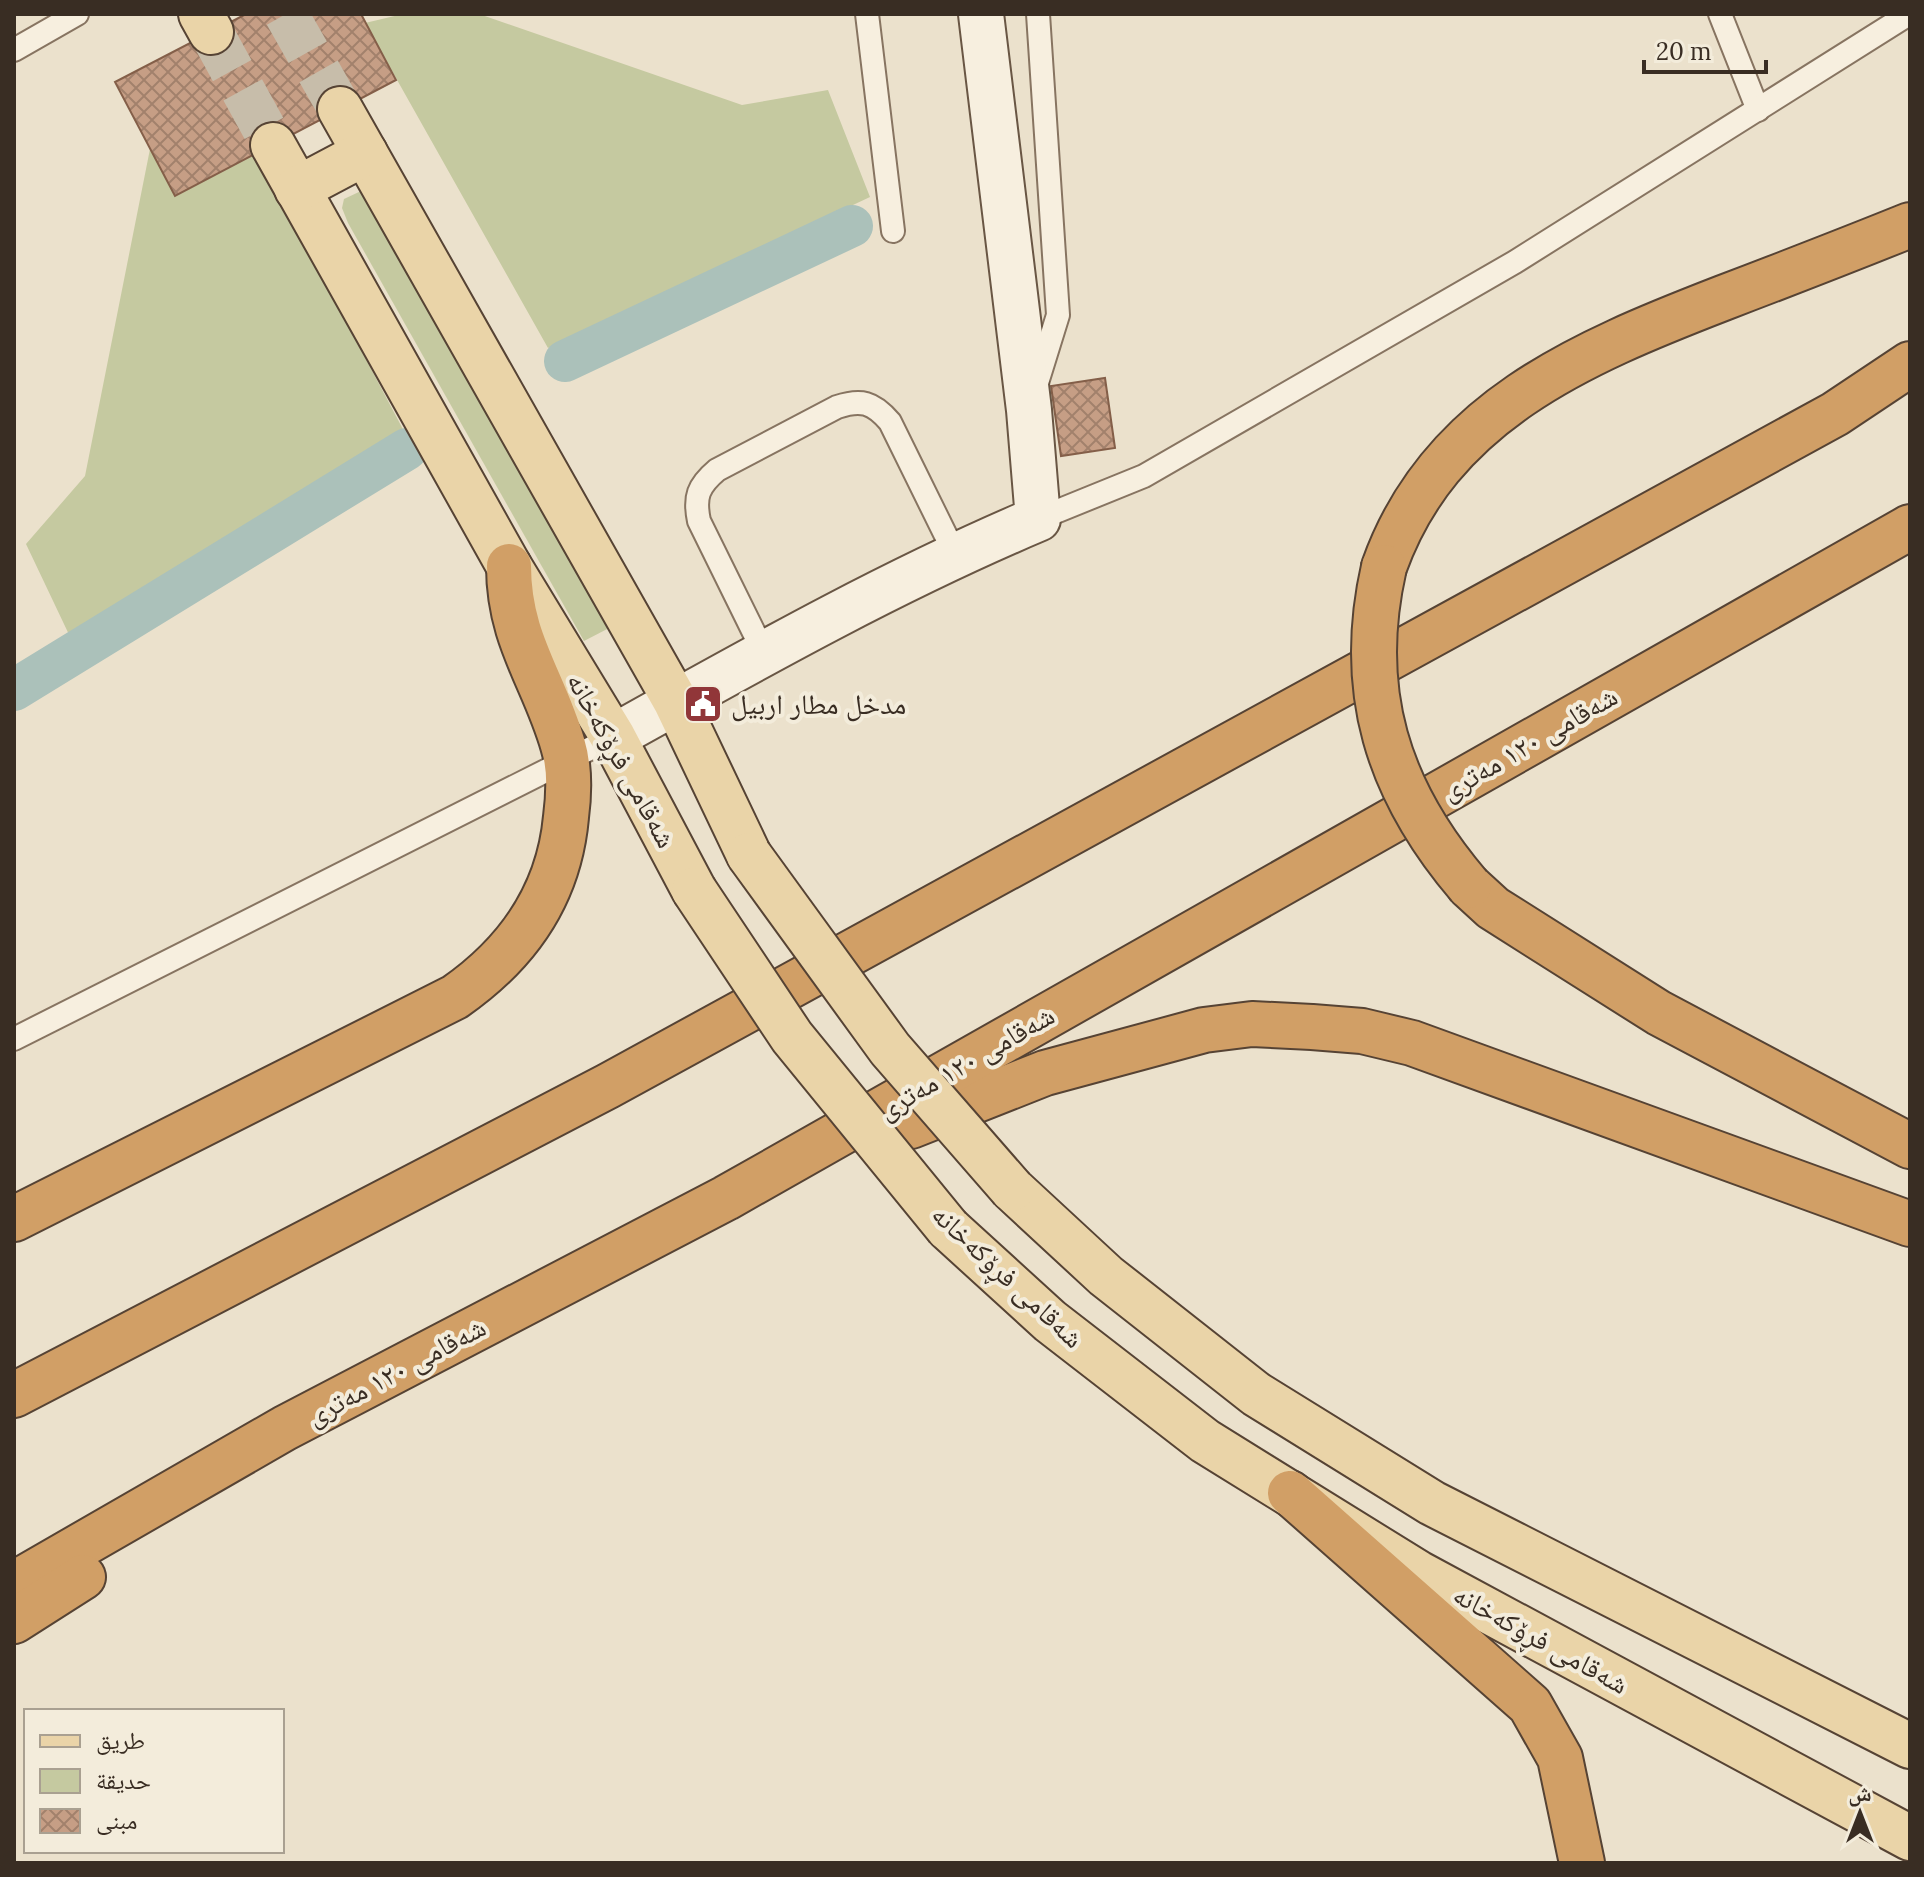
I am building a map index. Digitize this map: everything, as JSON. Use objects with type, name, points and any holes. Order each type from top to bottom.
[{"type":"highway","points":[[1910,225],[1614,340],[1492,415],[1447,459],[1399,525],[1384,567],[1375,607],[1372,645],[1374,683],[1383,737],[1398,780],[1418,816],[1469,886],[1493,908],[1659,1013],[1910,1146]]},
{"type":"highway","points":[[14,1395],[622,1078],[1835,414],[1910,364]]},
{"type":"highway","name":"شەقامی ١٢٠ مەتری","points":[[14,1584],[285,1428],[726,1198],[1910,527]]},
{"type":"highway","points":[[14,1219],[455,997],[487,974],[515,946],[537,914],[554,879],[564,841],[567,762],[513,618],[509,566]]},
{"type":"highway","points":[[726,1198],[1045,1073],[1174,1037],[1252,1024],[1362,1031],[1412,1043],[1910,1224]]},
{"type":"highway","points":[[14,1621],[168,1518],[285,1428]]},
{"type":"highway","points":[[1290,1493],[1530,1705],[1560,1758],[1582,1848],[1582,1863]]},
{"type":"main road","points":[[340,109],[676,702],[749,855],[890,1049],[1012,1189],[1106,1276],[1256,1394],[1432,1503],[1910,1746]]},
{"type":"main road","name":"شەقامی فڕۆکەخانە","points":[[273,145],[509,566],[613,737],[694,890],[792,1037],[948,1228],[1050,1321],[1193,1432],[1418,1573],[1910,1838]]},
{"type":"main road","points":[[297,189],[365,153]]},
{"type":"street","points":[[613,737],[764,653],[955,554],[1038,519],[1029,410],[981,14]]},
{"type":"lane","points":[[14,50],[77,14]]},
{"type":"lane","points":[[867,14],[893,231]]},
{"type":"lane","points":[[1029,410],[1058,315],[1038,14]]},
{"type":"lane","points":[[1720,14],[1758,110]]},
{"type":"lane","points":[[1038,519],[1144,476],[1515,262],[1909,14]]},
{"type":"lane","points":[[764,653],[699,521],[695,502],[702,483],[717,470],[837,407],[857,401],[876,406],[890,422],[955,554]]},
{"type":"lane","points":[[14,1039],[613,737]]},
{"type":"green space","points":[[403,14],[479,14],[742,105],[828,90],[870,197],[548,348],[365,23]]},
{"type":"green space","points":[[150,149],[176,196],[257,153],[406,435],[73,643],[26,544],[85,476]]},
{"type":"green space","points":[[361,191],[613,626],[584,641],[348,223],[342,208],[344,199]]},
{"type":"building","points":[[246,14],[361,14],[396,80],[175,196],[115,82]]},
{"type":"building","points":[[1105,378],[1115,448],[1061,456],[1051,386]]},
{"type":"waterway","points":[[565,361],[852,226]]},
{"type":"waterway","points":[[14,690],[407,449]]},
{"type":"tunnel","points":[[286,14],[340,109]]},
{"type":"tunnel","points":[[211,32],[273,145]]},
{"type":"place","name":"مدخل مطار اربيل","points":[[703,704]]}]
